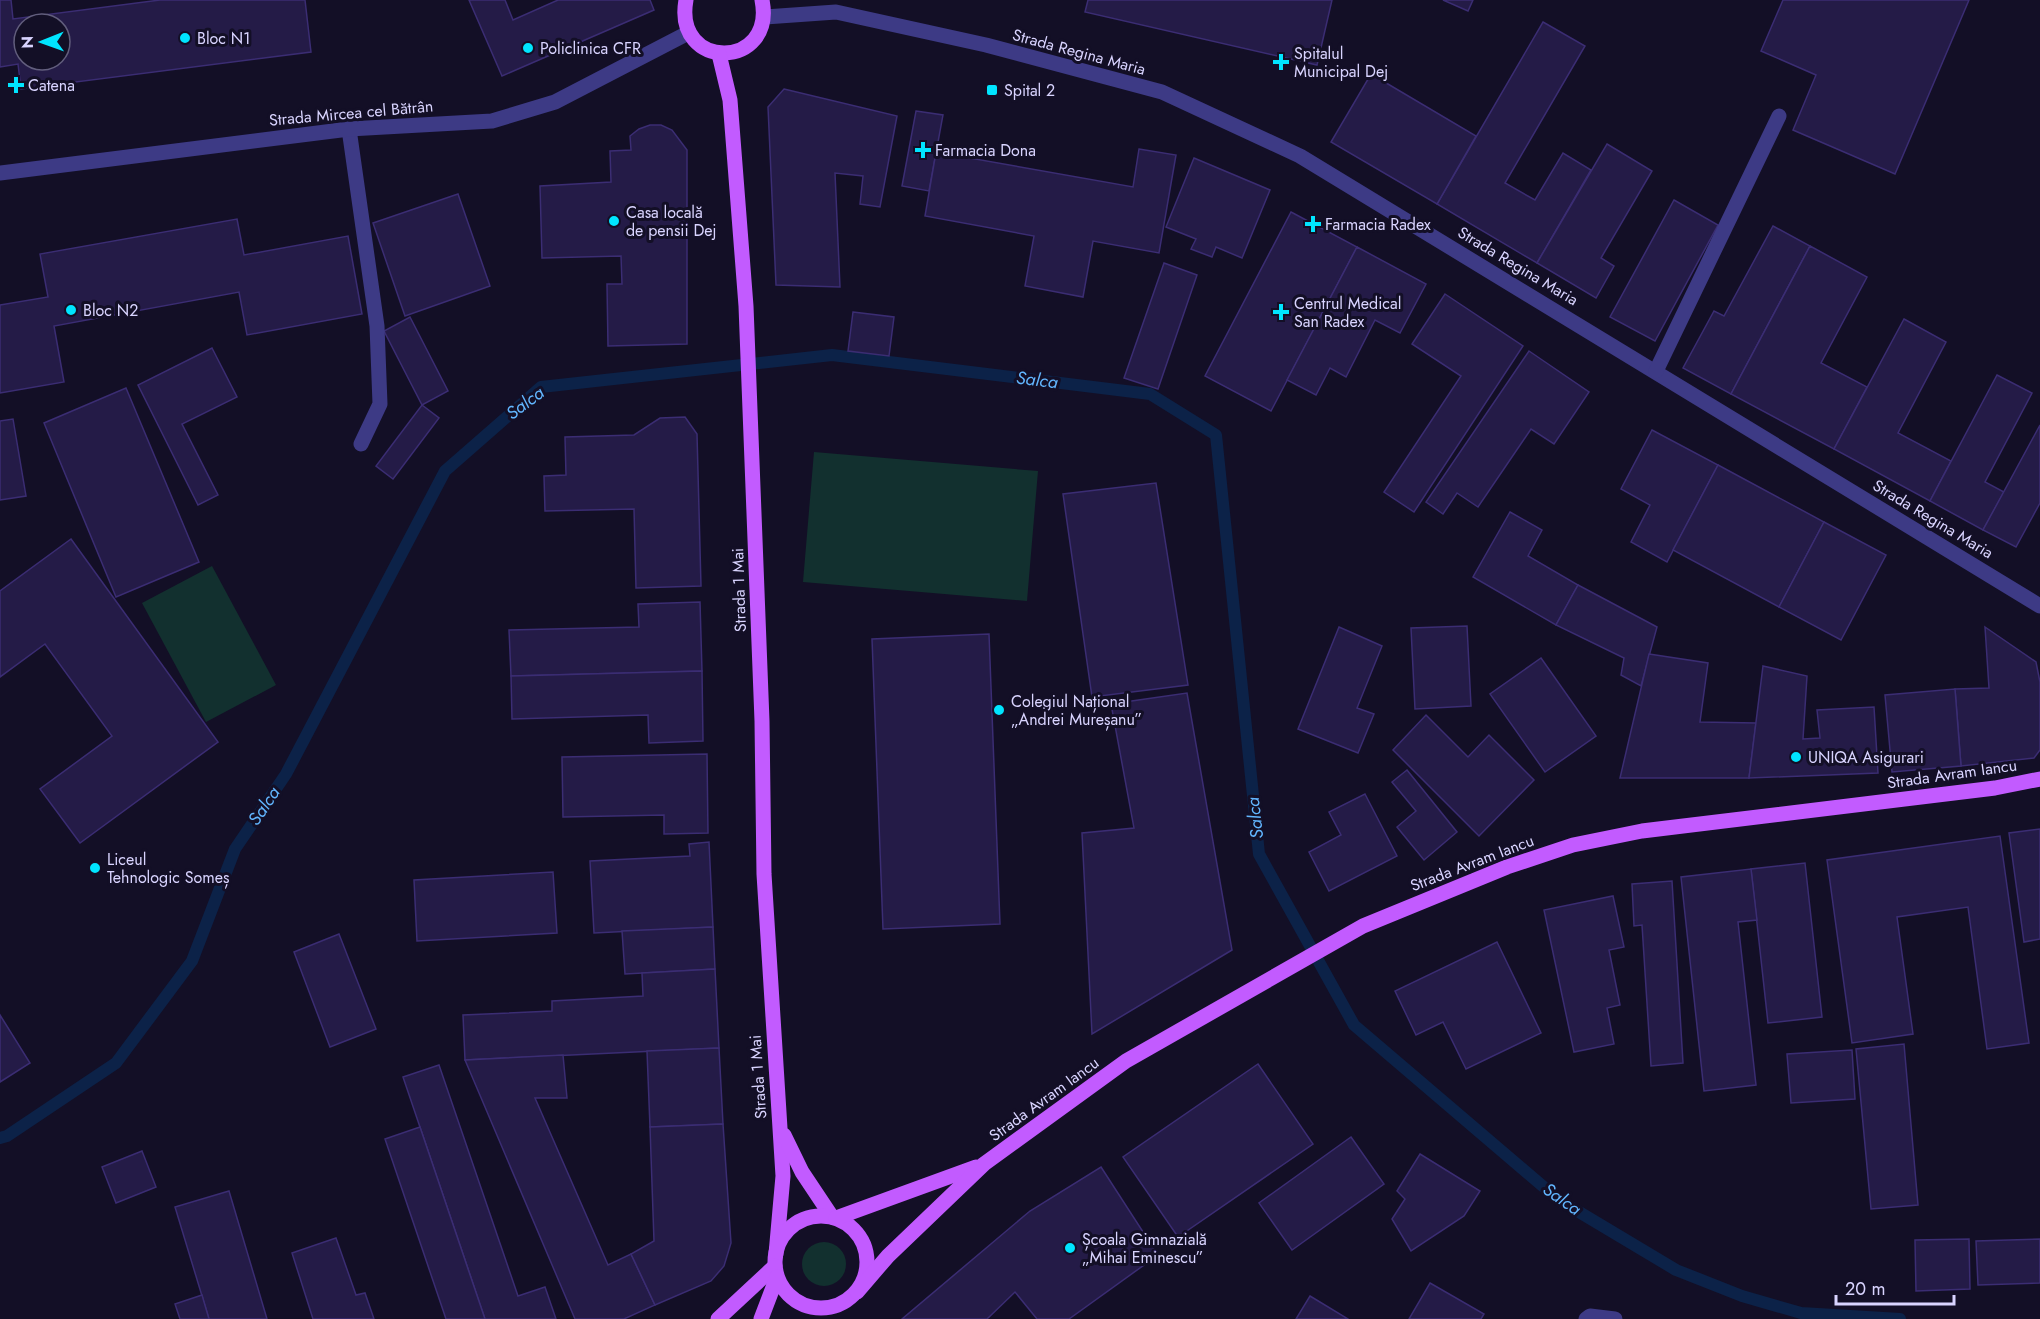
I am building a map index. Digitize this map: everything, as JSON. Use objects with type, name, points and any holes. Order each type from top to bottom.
[{"type":"main road","points":[[686,0],[683,15],[688,33],[701,47],[719,54],[740,51],[757,38],[765,17],[762,0]]},
{"type":"main road","name":"Strada 1 Mai","points":[[719,54],[730,100],[746,306],[753,460],[765,886],[783,1176],[776,1265]]},
{"type":"main road","name":"Strada Avram Iancu","points":[[856,1292],[888,1256],[984,1164],[1126,1062],[1363,926],[1508,867],[1573,845],[1642,831],[1995,788],[2040,779]]},
{"type":"main road","name":"Strada 1 Mai","points":[[780,1127],[802,1172],[834,1217],[858,1233],[867,1254],[866,1274],[856,1292],[844,1303],[817,1319]]},
{"type":"main road","name":"Strada Avram Iancu","points":[[834,1217],[984,1164]]},
{"type":"main road","name":"Strada 1 Mai","points":[[761,1319],[784,1234],[795,1224],[808,1217],[834,1217]]},
{"type":"main road","points":[[718,1319],[776,1265],[786,1292],[803,1304],[823,1308],[844,1303]]},
{"type":"street","name":"Strada Regina Maria","points":[[765,17],[836,12],[986,45],[1162,92],[1299,156],[2040,606]]},
{"type":"street","name":"Strada Mircea cel Bătrân","points":[[0,173],[349,129],[492,121],[555,102],[688,33]]},
{"type":"street","points":[[1656,371],[1779,116]]},
{"type":"street","points":[[349,129],[377,326],[380,404],[361,444]]},
{"type":"street","points":[[1586,1319],[1590,1316],[1615,1319]]},
{"type":"green space","points":[[814,452],[1038,471],[1027,601],[803,582]]},
{"type":"green space","points":[[212,566],[276,685],[206,722],[142,603]]},
{"type":"green space","points":[[824,1242],[840,1248],[846,1264],[840,1280],[824,1286],[808,1280],[802,1264],[808,1248]]},
{"type":"building","name":"Bloc N1","points":[[0,0],[11,0],[12,65],[0,67]]},
{"type":"building","name":"Bloc N1","points":[[160,0],[305,0],[311,52],[21,89],[19,72],[72,72],[72,12],[67,12]]},
{"type":"building","name":"Policlinica CFR","points":[[469,0],[505,0],[513,20],[558,0],[650,0],[654,10],[502,76]]},
{"type":"building","points":[[1088,0],[1332,0],[1317,65],[1085,12]]},
{"type":"building","points":[[1443,0],[1473,0],[1468,11]]},
{"type":"building","points":[[1783,0],[1969,0],[1895,174],[1793,130],[1816,75],[1761,51]]},
{"type":"building","points":[[1543,22],[1585,46],[1505,183],[1535,200],[1563,153],[1591,170],[1537,263],[1437,204]]},
{"type":"building","points":[[1371,74],[1476,136],[1437,204],[1331,142]]},
{"type":"building","points":[[784,89],[897,116],[880,207],[860,204],[863,176],[835,173],[840,287],[776,285],[768,107]]},
{"type":"building","name":"Farmacia Dona","points":[[916,111],[943,115],[929,191],[902,186]]},
{"type":"building","name":"Casa locală de pensii Dej","points":[[650,125],[661,125],[672,130],[687,150],[687,344],[608,346],[607,284],[622,284],[621,256],[542,258],[540,186],[611,182],[610,151],[631,150],[630,136]]},
{"type":"building","points":[[1607,144],[1652,171],[1601,258],[1614,266],[1596,298],[1537,263]]},
{"type":"building","points":[[1139,149],[1176,155],[1159,253],[1093,241],[1083,297],[1025,286],[1034,236],[925,216],[936,152],[1133,187]]},
{"type":"building","points":[[1194,158],[1270,190],[1242,258],[1216,247],[1212,257],[1191,249],[1196,239],[1166,227]]},
{"type":"building","points":[[458,194],[490,286],[405,316],[373,223]]},
{"type":"building","points":[[1674,200],[1718,225],[1655,341],[1610,317]]},
{"type":"building","name":"Centrul Medical San Radex","points":[[1291,212],[1357,247],[1271,411],[1205,376]]},
{"type":"building","name":"Bloc N2","points":[[237,219],[244,255],[348,236],[362,314],[247,335],[239,292],[54,326],[64,382],[0,393],[0,305],[48,297],[40,254]]},
{"type":"building","points":[[1773,226],[1810,246],[1731,394],[1683,368],[1714,311],[1724,316]]},
{"type":"building","points":[[1810,246],[1867,277],[1821,363],[1867,387],[1834,449],[1731,394]]},
{"type":"building","points":[[1357,247],[1426,284],[1400,333],[1375,320],[1346,377],[1330,368],[1316,395],[1287,380]]},
{"type":"building","points":[[1164,263],[1197,275],[1158,389],[1124,378]]},
{"type":"building","points":[[1445,294],[1523,346],[1414,512],[1384,492],[1461,376],[1412,344]]},
{"type":"building","points":[[853,312],[894,317],[889,356],[848,351]]},
{"type":"building","points":[[410,317],[448,391],[422,405],[384,331]]},
{"type":"building","points":[[1904,319],[1946,342],[1898,433],[1951,461],[1930,501],[1834,449]]},
{"type":"building","points":[[212,348],[237,397],[182,424],[218,495],[198,505],[138,385]]},
{"type":"building","points":[[1529,351],[1589,392],[1554,444],[1531,429],[1478,507],[1457,493],[1443,514],[1426,502]]},
{"type":"building","points":[[1997,375],[2032,393],[1985,482],[2004,492],[1983,530],[1930,501]]},
{"type":"building","points":[[126,388],[199,562],[116,597],[44,423]]},
{"type":"building","points":[[422,405],[439,418],[393,479],[376,466]]},
{"type":"building","points":[[685,417],[697,434],[701,586],[636,588],[634,509],[545,511],[544,476],[566,475],[565,437],[634,435],[660,418]]},
{"type":"building","points":[[13,419],[26,496],[0,500],[0,421]]},
{"type":"building","points":[[2040,425],[2040,503],[2016,547],[1983,530]]},
{"type":"building","points":[[1652,430],[1718,465],[1667,562],[1631,542],[1650,505],[1621,489]]},
{"type":"building","points":[[1718,465],[1824,522],[1779,607],[1673,550]]},
{"type":"building","points":[[1156,483],[1188,685],[1092,697],[1063,494]]},
{"type":"building","points":[[1510,512],[1542,530],[1528,556],[1578,585],[1556,625],[1473,577]]},
{"type":"building","points":[[1824,522],[1886,555],[1841,640],[1779,607]]},
{"type":"building","points":[[71,539],[218,742],[80,843],[40,789],[112,736],[45,644],[0,677],[0,591]]},
{"type":"building","points":[[1578,585],[1657,627],[1641,686],[1621,675],[1624,658],[1556,625]]},
{"type":"building","points":[[700,602],[702,671],[511,676],[509,630],[639,627],[638,604]]},
{"type":"building","points":[[1467,626],[1471,706],[1415,709],[1411,628]]},
{"type":"building","points":[[1339,627],[1382,646],[1357,708],[1374,714],[1358,753],[1298,729]]},
{"type":"building","points":[[1985,627],[2036,662],[2040,682],[2040,750],[2034,758],[1961,766],[1955,689],[1989,688]]},
{"type":"building","points":[[989,634],[1000,924],[883,929],[872,639]]},
{"type":"building","points":[[1649,654],[1708,663],[1700,722],[1756,723],[1749,778],[1620,778]]},
{"type":"building","points":[[1541,658],[1596,736],[1545,772],[1490,694]]},
{"type":"building","points":[[1763,666],[1807,676],[1803,739],[1820,738],[1817,710],[1874,707],[1878,773],[1749,778]]},
{"type":"building","points":[[702,671],[703,741],[649,743],[648,715],[512,719],[511,676]]},
{"type":"building","points":[[1955,689],[1961,766],[1892,772],[1885,695]]},
{"type":"building","points":[[1187,693],[1232,950],[1092,1034],[1082,833],[1134,828],[1111,704]]},
{"type":"building","points":[[1426,715],[1468,757],[1489,735],[1534,780],[1479,836],[1393,750]]},
{"type":"building","points":[[707,754],[708,833],[664,834],[664,815],[563,817],[562,757]]},
{"type":"building","points":[[1407,770],[1457,832],[1424,860],[1397,827],[1416,811],[1392,782]]},
{"type":"building","points":[[1365,794],[1397,856],[1329,891],[1309,852],[1341,835],[1329,812]]},
{"type":"building","points":[[2040,829],[2040,939],[2024,942],[2009,833]]},
{"type":"building","points":[[2000,836],[2029,1043],[1987,1049],[1968,907],[1897,917],[1913,1034],[1852,1043],[1827,860]]},
{"type":"building","points":[[709,842],[713,927],[594,933],[590,861],[690,856],[689,844]]},
{"type":"building","points":[[1805,863],[1822,1017],[1768,1023],[1751,869]]},
{"type":"building","points":[[1751,869],[1757,920],[1738,922],[1756,1085],[1704,1091],[1681,877]]},
{"type":"building","points":[[553,872],[557,933],[417,941],[414,880]]},
{"type":"building","points":[[1672,881],[1683,1063],[1651,1066],[1642,925],[1634,926],[1632,884]]},
{"type":"building","points":[[1613,896],[1624,947],[1609,950],[1620,1005],[1607,1008],[1614,1044],[1574,1052],[1544,910]]},
{"type":"building","points":[[713,927],[715,969],[625,974],[622,931]]},
{"type":"building","points":[[339,934],[376,1029],[330,1047],[294,952]]},
{"type":"building","points":[[1497,942],[1541,1033],[1466,1069],[1443,1022],[1416,1035],[1395,991]]},
{"type":"building","points":[[715,969],[719,1048],[465,1060],[463,1015],[552,1011],[552,1001],[643,996],[642,973]]},
{"type":"building","points":[[0,1015],[30,1063],[0,1082]]},
{"type":"building","points":[[1904,1044],[1918,1205],[1871,1209],[1856,1049]]},
{"type":"building","points":[[719,1048],[723,1124],[650,1127],[647,1051]]},
{"type":"building","points":[[1852,1050],[1855,1099],[1791,1103],[1787,1054]]},
{"type":"building","points":[[563,1055],[567,1098],[535,1098],[608,1265],[631,1254],[655,1305],[624,1319],[575,1319],[465,1060]]},
{"type":"building","points":[[1258,1064],[1313,1144],[1178,1237],[1123,1157]]},
{"type":"building","points":[[439,1065],[518,1296],[545,1287],[556,1319],[485,1319],[403,1077]]},
{"type":"building","points":[[723,1124],[731,1243],[724,1266],[711,1281],[655,1305],[631,1254],[654,1241],[650,1127]]},
{"type":"building","points":[[420,1127],[485,1319],[446,1319],[385,1139]]},
{"type":"building","points":[[1351,1137],[1384,1184],[1292,1250],[1259,1203]]},
{"type":"building","points":[[142,1151],[156,1187],[116,1203],[102,1167]]},
{"type":"building","points":[[1420,1154],[1480,1191],[1464,1216],[1411,1251],[1392,1219],[1405,1199],[1397,1191]]},
{"type":"building","name":"Școala Gimnazială „Mihai Eminescu”","points":[[1101,1167],[1158,1255],[1069,1319],[1037,1319],[1015,1292],[987,1319],[902,1319],[1030,1211]]},
{"type":"building","points":[[229,1191],[267,1319],[209,1319],[175,1207]]},
{"type":"building","points":[[336,1238],[356,1295],[365,1293],[374,1319],[313,1319],[292,1253]]},
{"type":"building","points":[[1969,1239],[1970,1289],[1916,1291],[1915,1240]]},
{"type":"building","points":[[2040,1239],[2040,1283],[1978,1285],[1976,1241]]},
{"type":"building","points":[[1430,1283],[1484,1314],[1481,1319],[1409,1319]]},
{"type":"building","points":[[202,1295],[209,1319],[180,1319],[175,1304]]},
{"type":"building","points":[[1310,1296],[1348,1319],[1296,1319]]},
{"type":"waterway","name":"Salca","points":[[0,1138],[7,1136],[116,1063],[192,961],[235,849],[286,774],[445,471],[541,387],[832,355],[1150,394],[1216,435],[1259,854],[1354,1025],[1559,1200],[1676,1270],[1742,1296],[1801,1313],[1900,1319]]},
{"type":"place","name":"Bloc N1","points":[[185,38]]},
{"type":"place","name":"Policlinica CFR","points":[[528,48]]},
{"type":"place","name":"Spitalul Municipal Dej","points":[[1281,62]]},
{"type":"place","name":"Catena","points":[[16,85]]},
{"type":"place","name":"Spital 2","points":[[992,90]]},
{"type":"place","name":"Farmacia Dona","points":[[923,150]]},
{"type":"place","name":"Casa locală de pensii Dej","points":[[614,221]]},
{"type":"place","name":"Farmacia Radex","points":[[1313,224]]},
{"type":"place","name":"Bloc N2","points":[[71,310]]},
{"type":"place","name":"Centrul Medical San Radex","points":[[1281,312]]},
{"type":"place","name":"Colegiul Național „Andrei Mureșanu”","points":[[999,710]]},
{"type":"place","name":"UNIQA Asigurari","points":[[1796,757]]},
{"type":"place","name":"Liceul Tehnologic Someș","points":[[95,868]]},
{"type":"place","name":"Școala Gimnazială „Mihai Eminescu”","points":[[1070,1248]]}]
